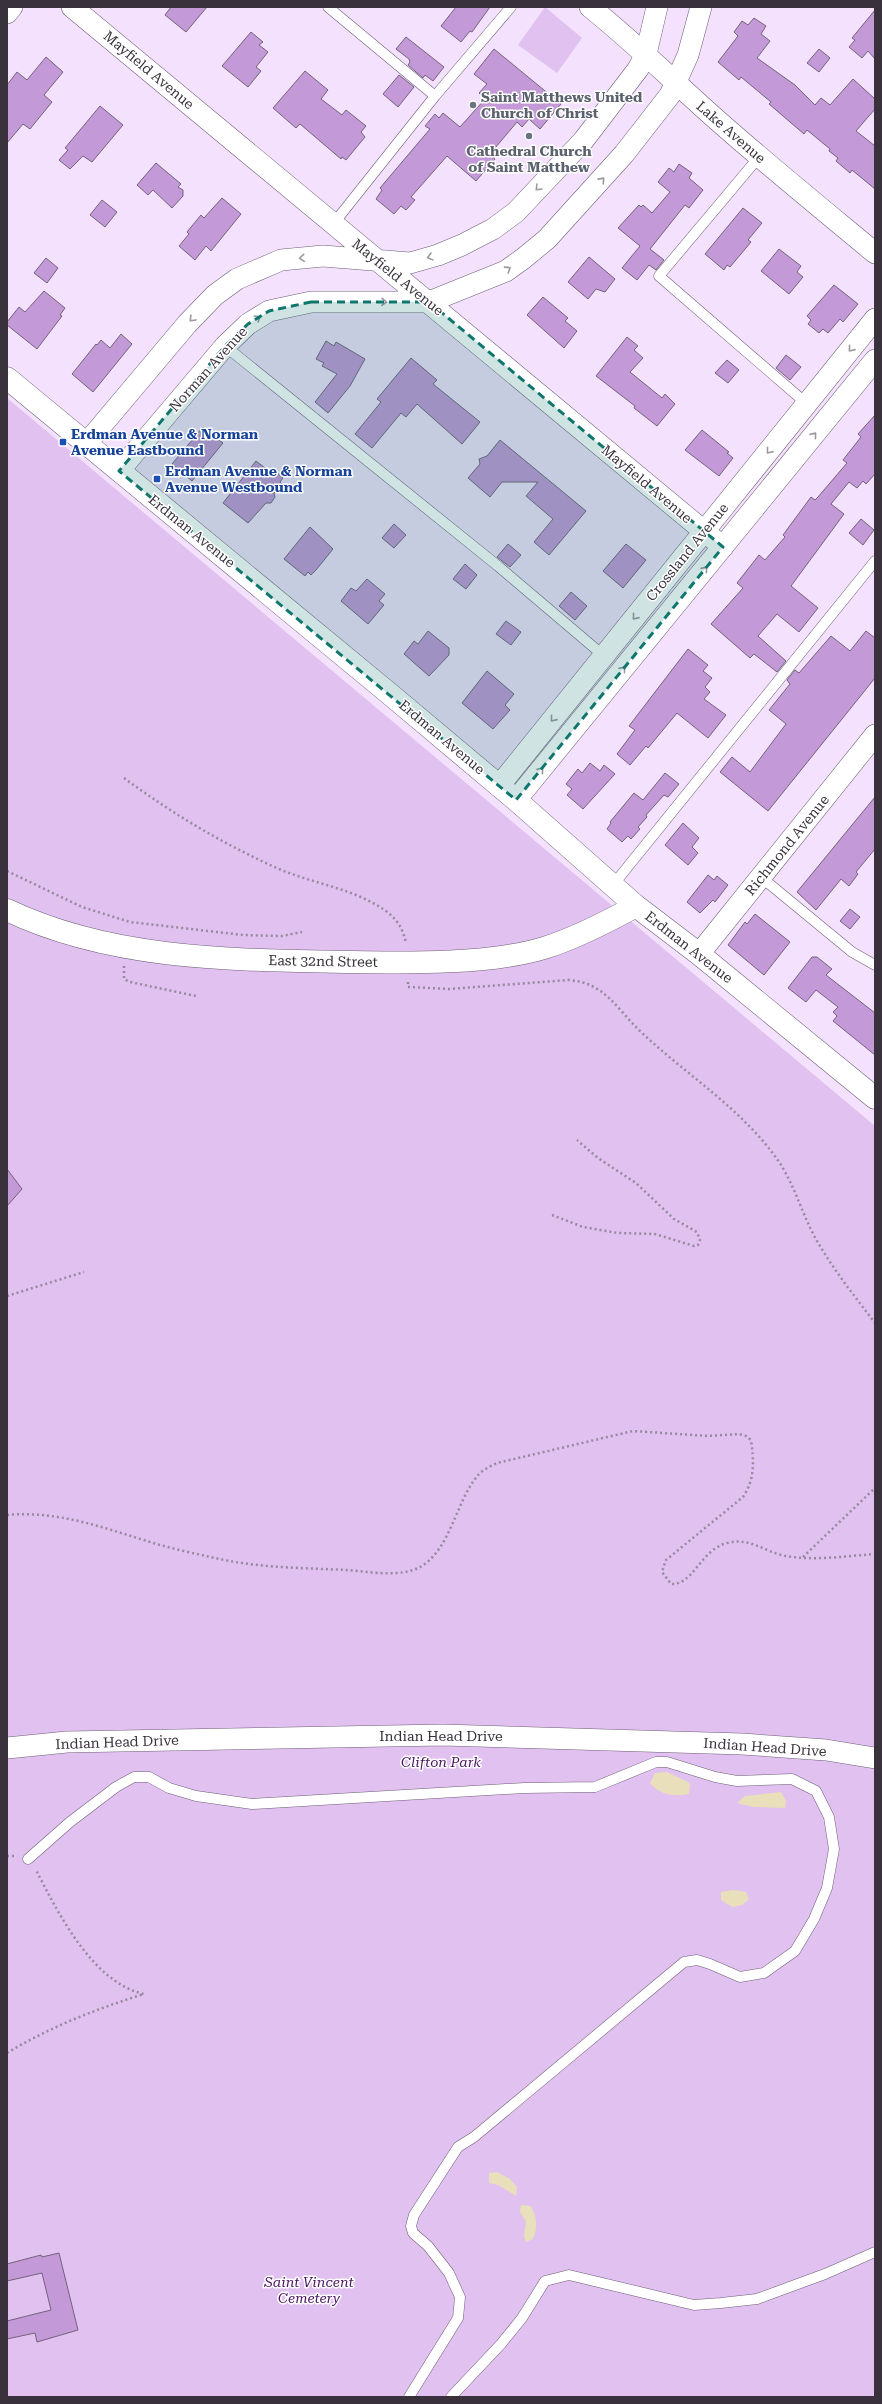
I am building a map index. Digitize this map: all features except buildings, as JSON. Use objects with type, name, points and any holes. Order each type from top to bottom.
[{"type":"main road","name":"Erdman Avenue","points":[[7,378],[516,800],[613,884],[636,906],[699,954],[875,1098]]},
{"type":"main road","name":"East 32nd Street","points":[[7,910],[59,931],[127,948],[217,957],[407,962],[484,957],[544,948],[598,925],[636,906]]},
{"type":"street","points":[[7,13],[12,7]]},
{"type":"street","name":"Mayfield Avenue","points":[[72,7],[723,547]]},
{"type":"street","name":"Lake Avenue","points":[[590,7],[646,54],[676,84],[759,157],[875,253]]},
{"type":"street","points":[[86,444],[187,324],[215,295],[237,279],[281,260],[323,256],[410,263],[438,255],[493,229],[516,212],[583,141],[617,99],[646,54],[657,7]]},
{"type":"street","name":"Norman Avenue","points":[[118,471],[225,346],[258,317],[268,312],[293,304],[342,301],[429,302],[506,271],[547,239],[624,154],[676,84],[688,55],[701,7]]},
{"type":"street","name":"Crossland Avenue","points":[[499,786],[875,319]]},
{"type":"street","name":"Crossland Avenue","points":[[516,800],[875,360]]},
{"type":"street","name":"Richmond Avenue","points":[[699,954],[875,735]]},
{"type":"street","name":"Indian Head Drive","points":[[7,1748],[67,1742],[443,1734],[742,1744],[826,1750],[875,1758]]},
{"type":"lane","points":[[328,7],[435,96]]},
{"type":"lane","points":[[334,223],[435,96],[511,7]]},
{"type":"lane","points":[[759,157],[659,276],[807,404]]},
{"type":"lane","points":[[225,346],[498,566],[604,656]]},
{"type":"lane","points":[[613,884],[875,561]]},
{"type":"lane","points":[[761,877],[852,952],[875,965]]},
{"type":"lane","points":[[28,1859],[70,1822],[116,1787],[134,1777],[150,1777],[169,1788],[196,1796],[252,1804],[524,1788],[595,1787],[656,1762],[667,1762],[715,1777],[737,1780],[792,1779],[816,1791],[829,1817],[834,1849],[827,1888],[814,1919],[795,1950],[764,1973],[740,1978],[710,1964],[697,1960],[684,1962],[474,2137],[458,2147],[414,2215],[411,2226],[413,2233],[428,2246],[449,2273],[460,2297],[458,2318],[410,2397]]},
{"type":"lane","points":[[452,2397],[501,2344],[522,2318],[545,2281],[569,2275],[694,2305],[721,2303],[757,2299],[825,2274],[875,2252]]},
{"type":"path","points":[[124,778],[186,821],[220,840],[280,869],[348,891],[387,912],[398,921],[404,933],[408,987],[449,989],[569,980],[583,981],[609,996],[639,1030],[706,1086],[746,1124],[777,1158],[787,1174],[819,1246],[875,1323]]},
{"type":"path","points":[[7,871],[82,907],[130,922],[243,935],[282,936],[302,932]]},
{"type":"path","points":[[552,1215],[567,1222],[602,1231],[655,1234],[694,1246],[698,1245],[700,1240],[697,1232],[674,1219],[636,1184],[598,1158],[577,1140]]},
{"type":"path","points":[[7,1296],[84,1272]]},
{"type":"path","points":[[7,1515],[44,1514],[67,1517],[161,1546],[225,1560],[266,1565],[349,1571],[407,1571],[422,1566],[433,1555],[448,1533],[475,1479],[484,1470],[497,1463],[632,1431],[708,1436],[739,1434],[746,1436],[751,1440],[753,1477],[750,1487],[743,1497],[666,1560],[662,1572],[671,1584],[679,1584],[686,1580],[703,1557],[713,1548],[740,1540],[750,1542],[786,1556],[803,1557],[875,1554]]},
{"type":"path","points":[[803,1557],[875,1488]]},
{"type":"path","points":[[7,1856],[28,1859],[68,1926],[94,1962],[123,1988],[144,1994],[102,2007],[67,2022],[7,2053]]},
{"type":"highlighted area","points":[[311,302],[429,302],[723,547],[516,800],[119,471],[225,346],[248,324],[269,311]]},
{"type":"green space","points":[[545,7],[582,38],[557,73],[518,45]]},
{"type":"green space","name":"Clifton Park","points":[[7,398],[875,1126],[875,2397],[7,2397]]},
{"type":"sand","points":[[667,1772],[690,1783],[689,1794],[673,1795],[663,1793],[650,1783],[655,1773]]},
{"type":"sand","points":[[781,1792],[786,1801],[785,1808],[753,1807],[737,1803],[745,1796]]},
{"type":"sand","points":[[733,1890],[746,1892],[749,1899],[742,1905],[732,1907],[721,1900],[721,1892]]},
{"type":"sand","points":[[497,2172],[510,2179],[517,2187],[516,2196],[498,2185],[489,2183],[489,2173]]},
{"type":"sand","points":[[521,2205],[531,2206],[535,2214],[536,2230],[533,2239],[526,2242],[524,2236],[526,2222],[520,2212]]},
{"type":"place","name":"Saint Matthews United Church of Christ","points":[[473,105]]},
{"type":"place","name":"Cathedral Church of Saint Matthew","points":[[529,136]]},
{"type":"place","name":"Erdman Avenue & Norman Avenue Eastbound","points":[[63,442]]},
{"type":"place","name":"Erdman Avenue & Norman Avenue Westbound","points":[[157,479]]},
{"type":"park label","name":"Saint Vincent Cemetery","points":[[309,2290]]}]
